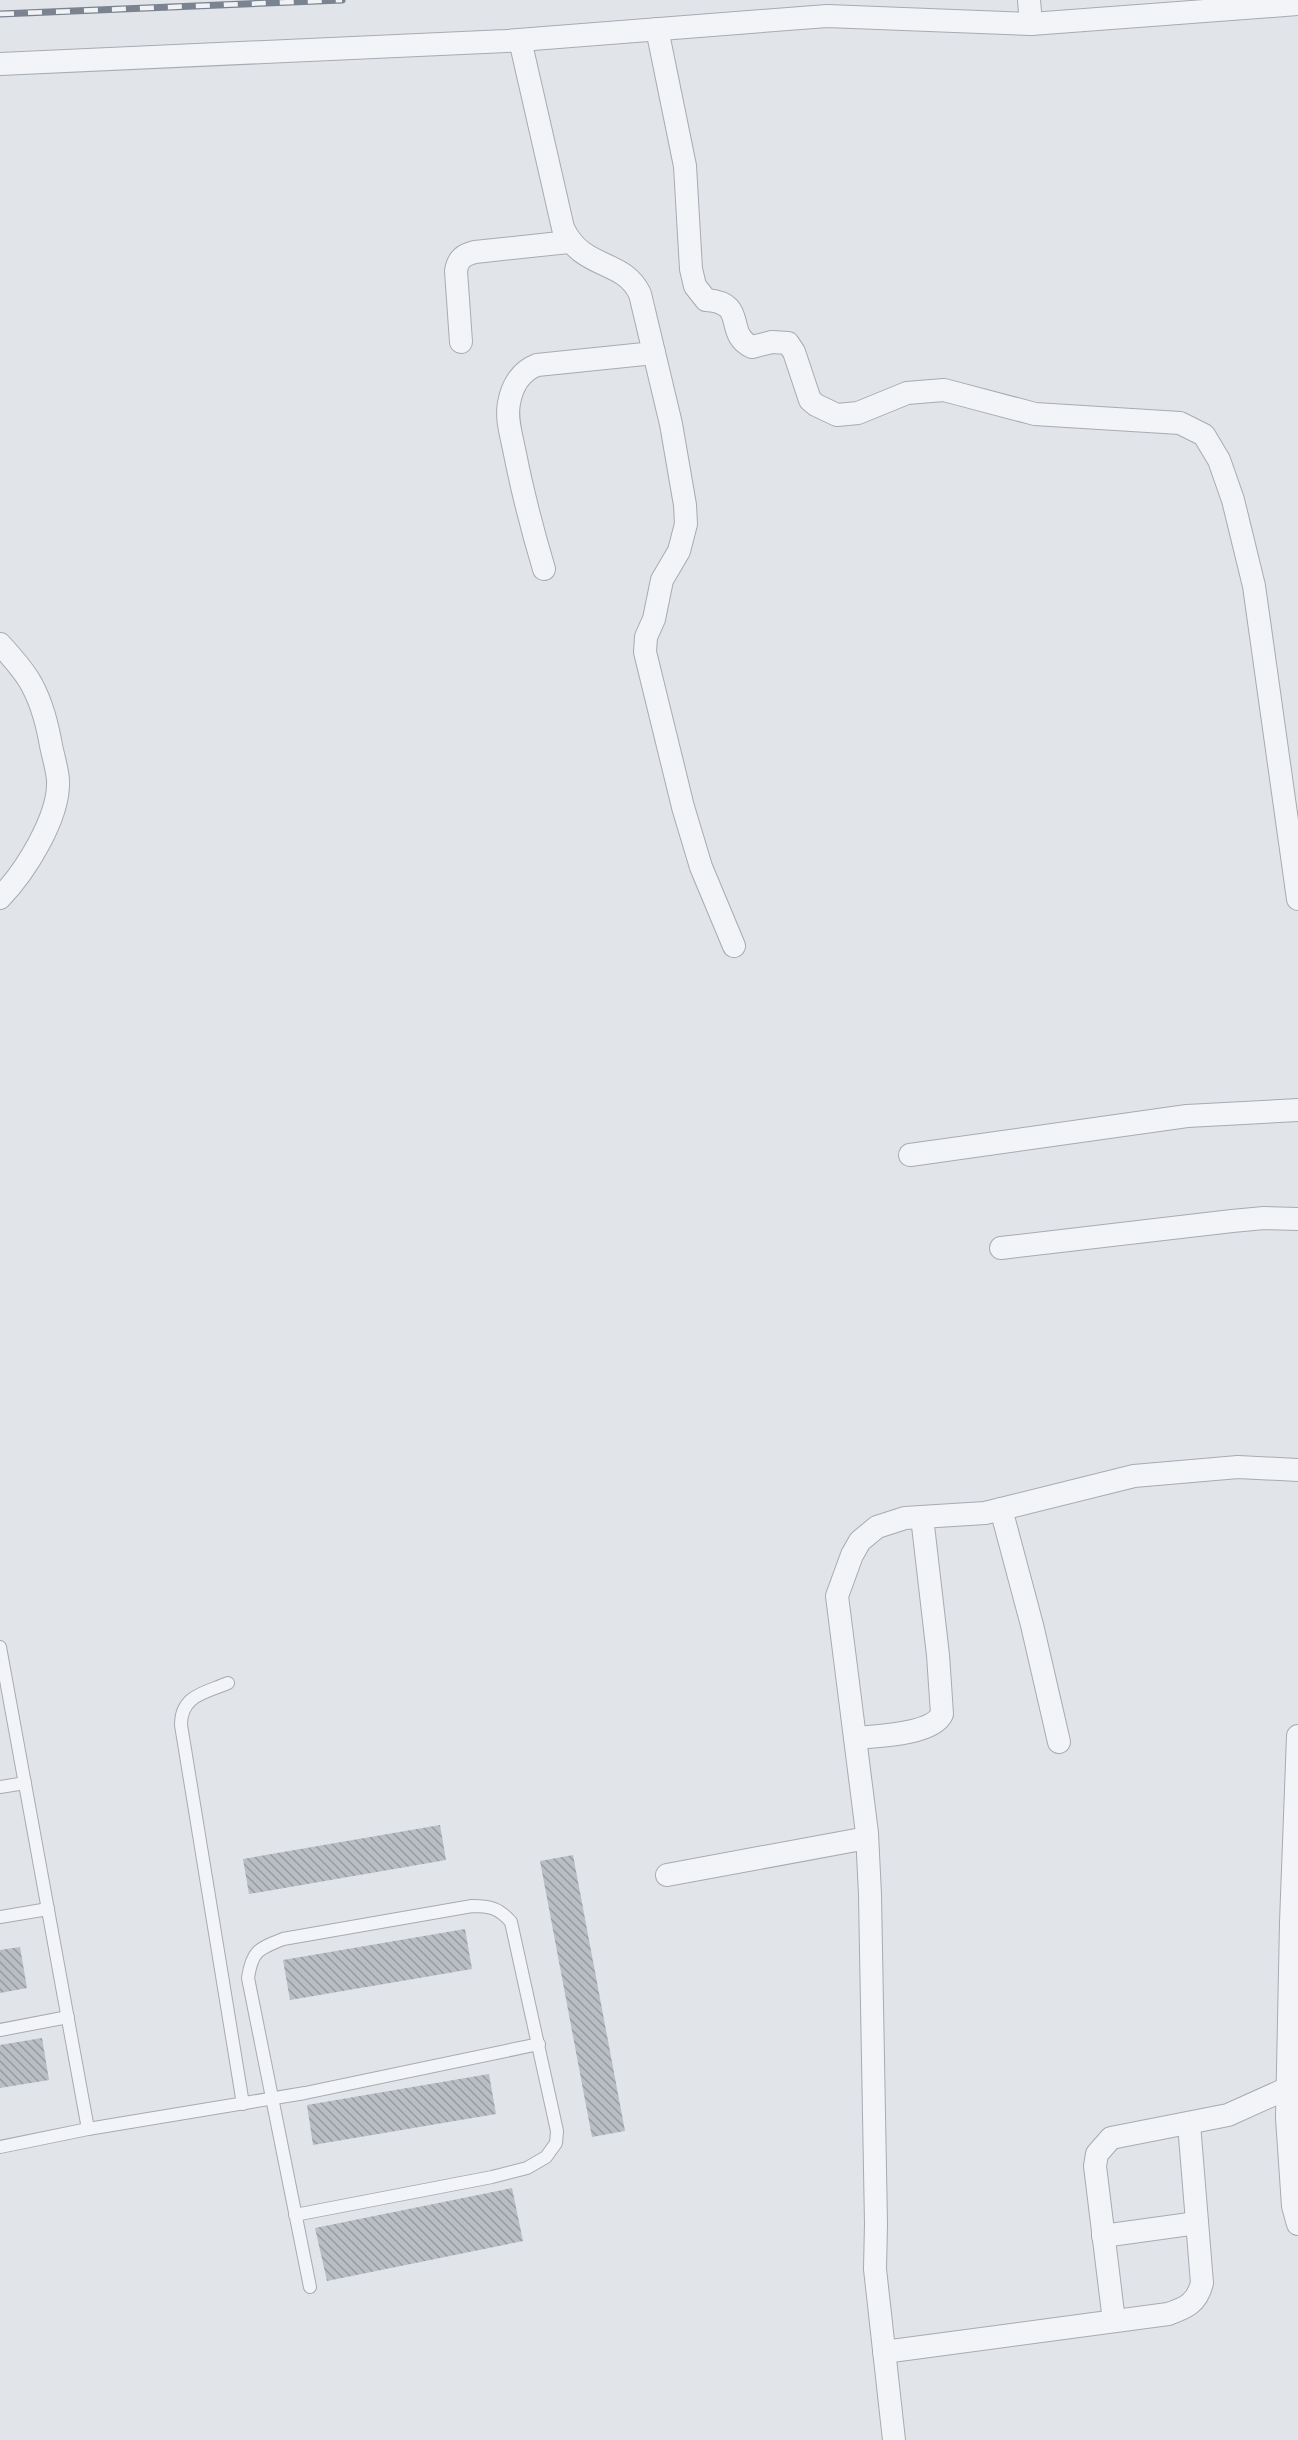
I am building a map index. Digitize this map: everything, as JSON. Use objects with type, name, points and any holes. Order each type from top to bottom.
[{"type":"street","points":[[1029,0],[1031,24]]},
{"type":"street","points":[[0,64],[520,40],[827,16],[1031,24],[1298,4]]},
{"type":"street","points":[[657,29],[685,166],[691,269],[695,286],[706,300],[726,304],[744,344],[752,347],[772,342],[788,343],[794,352],[810,400],[816,405],[837,415],[858,413],[907,393],[944,390],[1035,414],[1180,423],[1204,435],[1219,460],[1233,500],[1254,586],[1298,899]]},
{"type":"street","points":[[520,40],[563,228],[569,242],[585,256],[621,272],[635,284],[640,294],[671,424],[685,505],[686,524],[679,551],[662,580],[654,619],[646,637],[645,652],[701,867],[734,946]]},
{"type":"street","points":[[461,342],[456,271],[457,262],[464,255],[569,242]]},
{"type":"street","points":[[544,569],[524,501],[508,420],[508,405],[513,389],[528,368],[537,365],[654,353]]},
{"type":"street","points":[[0,644],[28,678],[39,699],[58,780],[56,796],[45,829],[34,852],[16,881],[0,898]]},
{"type":"street","points":[[910,1155],[1187,1116],[1298,1110]]},
{"type":"street","points":[[1001,1248],[1232,1221],[1298,1219]]},
{"type":"street","points":[[894,2440],[875,2270],[870,1895],[867,1838],[837,1596],[852,1555],[860,1541],[877,1527],[905,1518],[985,1513],[1134,1476],[1238,1467],[1298,1470]]},
{"type":"street","points":[[1001,1509],[1032,1625],[1059,1742]]},
{"type":"street","points":[[855,1738],[913,1731],[931,1725],[939,1720],[942,1714],[941,1684],[922,1517]]},
{"type":"street","points":[[1298,1736],[1294,2007],[1288,2088],[1289,2164],[1293,2206],[1298,2224]]},
{"type":"street","points":[[667,1875],[867,1838]]},
{"type":"street","points":[[1114,2321],[1095,2166],[1097,2154],[1104,2144],[1111,2138],[1228,2115],[1288,2088]]},
{"type":"street","points":[[884,2352],[1168,2314],[1185,2308],[1199,2295],[1202,2283],[1189,2124]]},
{"type":"street","points":[[1103,2236],[1197,2223]]},
{"type":"lane","points":[[1,1653],[88,2129]]},
{"type":"lane","points":[[228,1683],[192,1699],[181,1712],[181,1725],[243,2104]]},
{"type":"lane","points":[[0,1787],[25,1783]]},
{"type":"lane","points":[[295,2215],[492,2177],[527,2168],[546,2157],[556,2143],[557,2131],[539,2044],[511,1922],[503,1912],[491,1906],[472,1906],[283,1939],[259,1949],[251,1960],[248,1978],[273,2099],[295,2215],[310,2287]]},
{"type":"lane","points":[[0,1917],[48,1909]]},
{"type":"lane","points":[[0,2030],[68,2017]]},
{"type":"lane","points":[[0,2147],[88,2129],[273,2099],[539,2044]]},
{"type":"building","points":[[440,1825],[446,1860],[249,1894],[243,1859]]},
{"type":"building","points":[[573,1855],[625,2131],[592,2137],[540,1861]]},
{"type":"building","points":[[465,1929],[472,1969],[290,2000],[283,1960]]},
{"type":"building","points":[[20,1947],[27,1988],[0,1993],[0,1950]]},
{"type":"building","points":[[42,2038],[49,2080],[0,2088],[0,2045]]},
{"type":"building","points":[[489,2074],[496,2114],[313,2145],[307,2105]]},
{"type":"building","points":[[512,2188],[523,2241],[327,2281],[315,2228]]},
{"type":"railway","points":[[0,14],[342,0]]}]
